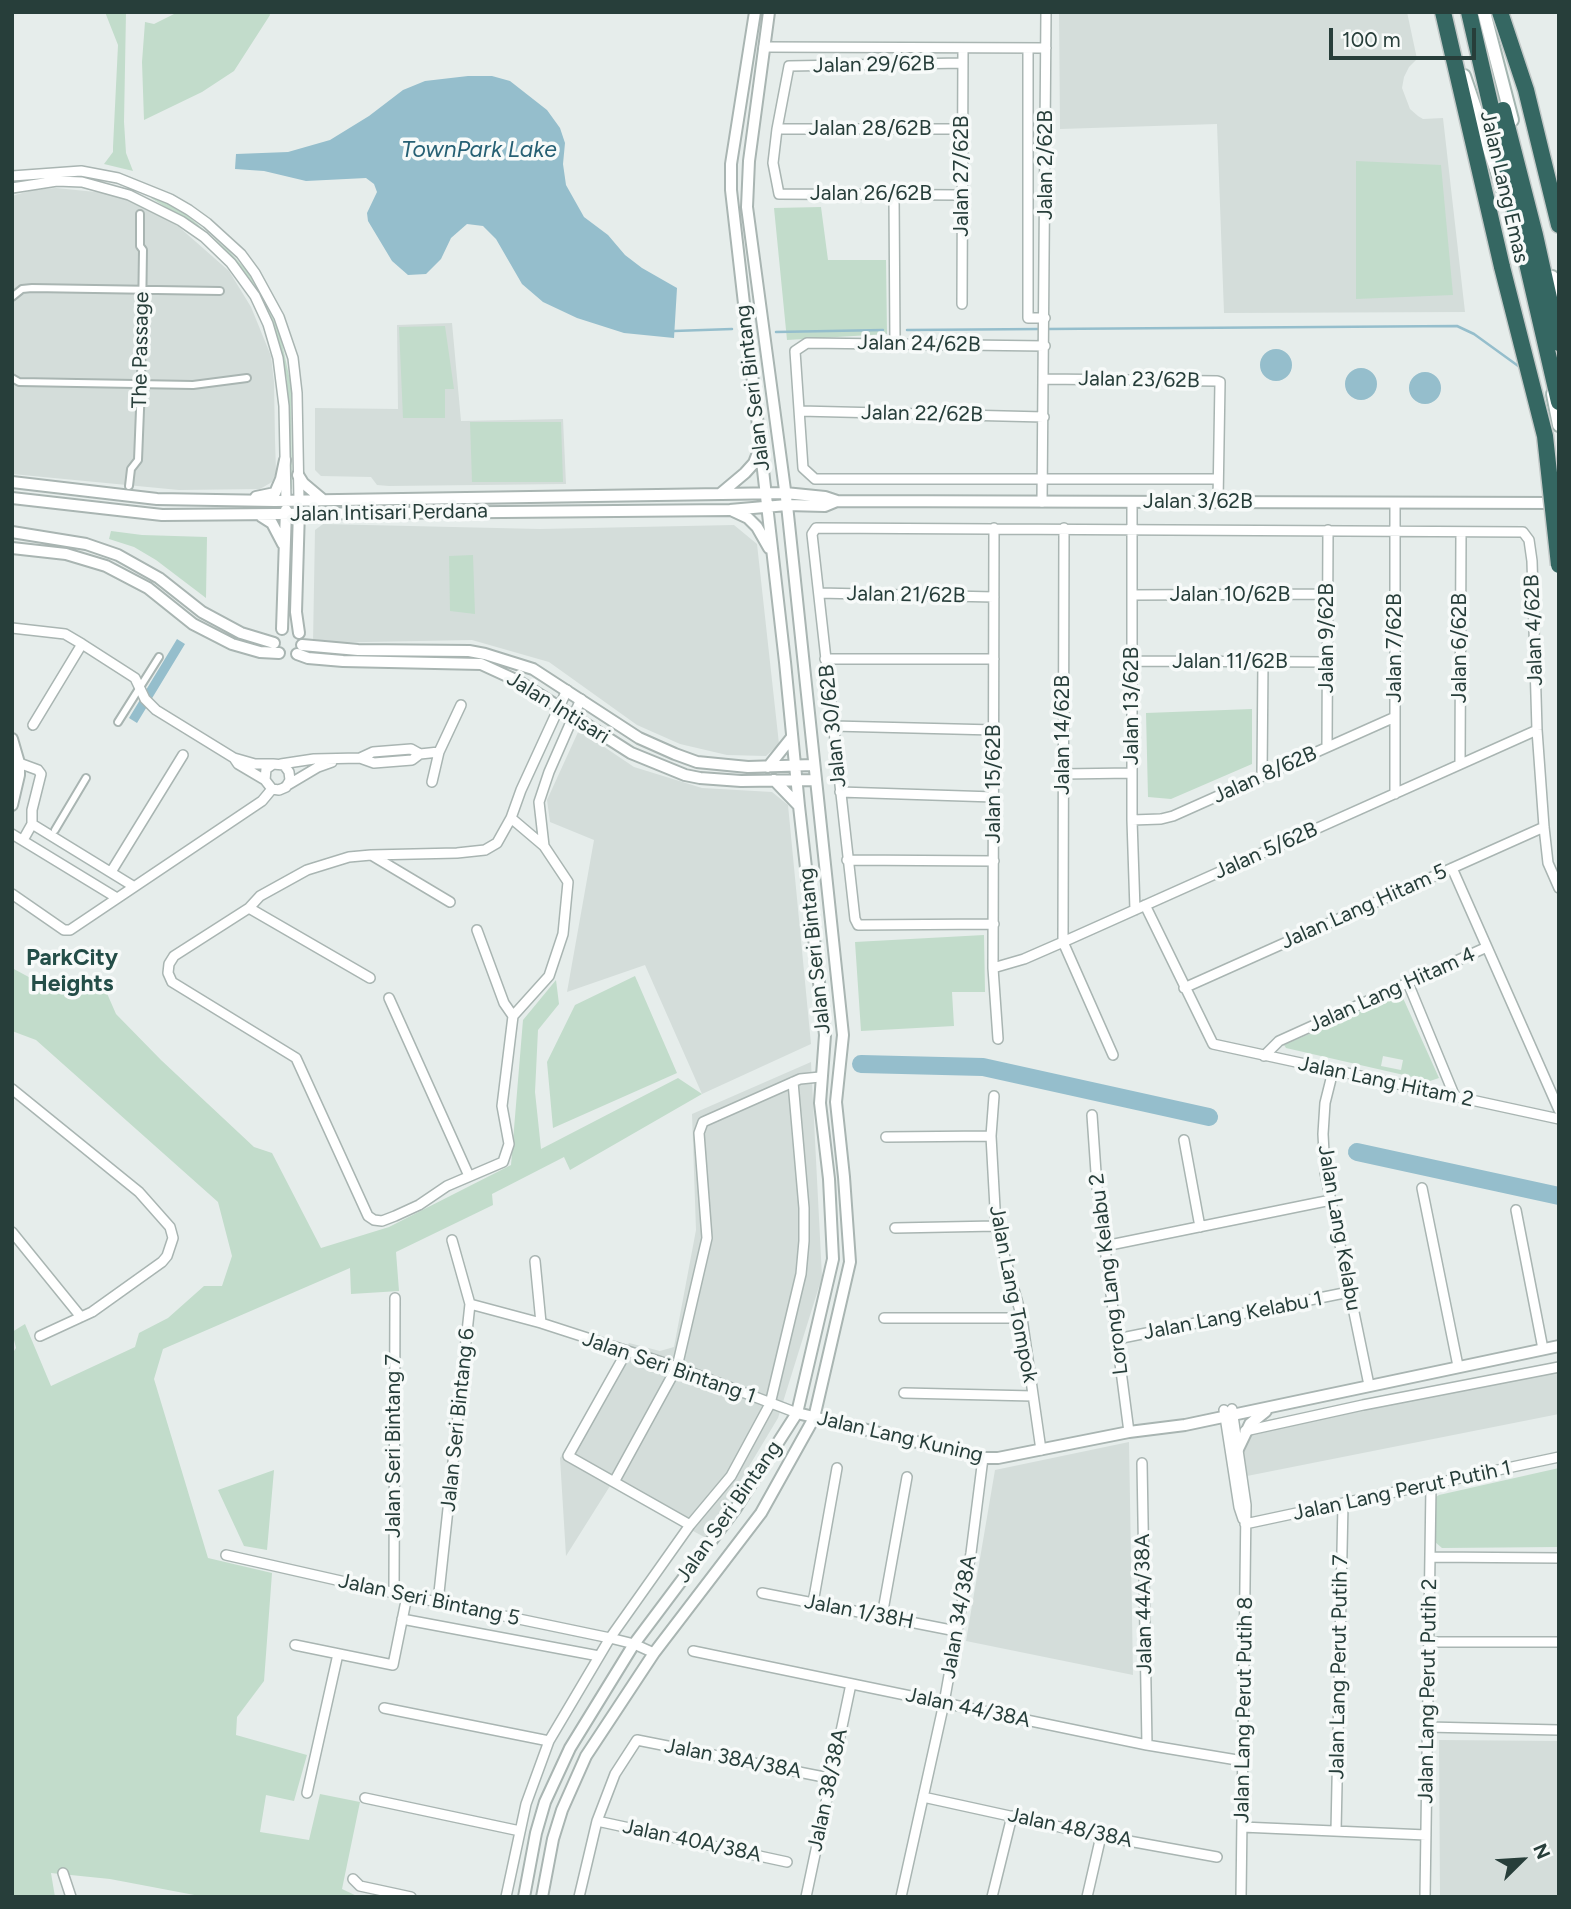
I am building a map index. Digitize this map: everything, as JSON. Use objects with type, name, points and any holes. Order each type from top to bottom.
[{"type":"highway","points":[[1443,12],[1502,267],[1545,436],[1559,565]]},
{"type":"highway","points":[[1469,12],[1556,400]]},
{"type":"highway","points":[[1479,12],[1559,343]]},
{"type":"highway","points":[[1500,12],[1526,90],[1559,225]]},
{"type":"main road","points":[[1443,12],[1507,202]]},
{"type":"main road","name":"Jalan Lang Emas","points":[[1462,12],[1556,400]]},
{"type":"main road","name":"Jalan Lang Emas","points":[[1485,12],[1559,304]]},
{"type":"main road","points":[[1556,400],[1559,425]]},
{"type":"street","name":"Jalan Seri Bintang","points":[[524,1897],[545,1802],[569,1748],[634,1644],[736,1507],[797,1413],[833,1259],[820,1103],[825,1035],[730,190],[731,164],[755,12]]},
{"type":"street","name":"Jalan Seri Bintang","points":[[541,1897],[553,1839],[566,1799],[586,1756],[654,1653],[761,1513],[814,1418],[850,1262],[836,1102],[843,1035],[787,505],[747,207],[749,161],[769,12]]},
{"type":"street","name":"Jalan 2/62B","points":[[1042,502],[1046,12]]},
{"type":"street","name":"Jalan 29/62B","points":[[764,47],[1046,48]]},
{"type":"street","name":"Jalan 27/62B","points":[[962,304],[963,48]]},
{"type":"street","points":[[1028,48],[1028,318],[1045,318]]},
{"type":"street","name":"Jalan 29/62B","points":[[779,194],[773,163],[789,66],[963,63]]},
{"type":"street","name":"Jalan 28/62B","points":[[777,129],[963,128]]},
{"type":"street","points":[[12,176],[81,171],[118,178],[170,199],[207,223],[241,254],[274,306],[293,358],[297,393],[299,514],[296,612],[299,644],[288,657],[276,648],[202,612],[159,578],[118,555],[86,544],[12,532]]},
{"type":"street","points":[[12,188],[57,181],[82,182],[144,200],[204,237],[255,296],[274,343],[283,388],[286,550],[282,629]]},
{"type":"street","name":"Jalan 26/62B","points":[[779,194],[962,195]]},
{"type":"street","points":[[894,195],[895,343]]},
{"type":"street","name":"The Passage","points":[[129,486],[131,469],[138,460],[141,385],[143,250],[140,246],[139,214]]},
{"type":"street","points":[[12,297],[22,289],[32,288],[219,291]]},
{"type":"street","name":"Jalan 24/62B","points":[[800,411],[795,351],[807,343],[1045,346]]},
{"type":"street","points":[[12,378],[19,382],[193,386],[247,378]]},
{"type":"street","name":"Jalan 23/62B","points":[[1044,379],[1217,381],[1221,386],[1218,479]]},
{"type":"street","name":"Jalan 3/62B","points":[[800,411],[803,468],[816,479],[1218,479]]},
{"type":"street","name":"Jalan 22/62B","points":[[800,411],[1044,417]]},
{"type":"street","points":[[720,494],[754,463],[760,448]]},
{"type":"street","points":[[229,500],[275,493],[285,460]]},
{"type":"street","points":[[298,475],[303,483],[322,499]]},
{"type":"street","points":[[1218,479],[1218,501]]},
{"type":"street","name":"Jalan Intisari Perdana","points":[[12,482],[157,499],[286,501],[785,493]]},
{"type":"street","name":"Jalan 3/62B","points":[[785,493],[825,497],[836,501],[1559,503]]},
{"type":"street","points":[[468,497],[469,512]]},
{"type":"street","name":"Jalan Intisari Perdana","points":[[12,498],[162,515],[767,508]]},
{"type":"street","name":"Jalan 3/62B","points":[[767,508],[787,505],[825,506],[836,501]]},
{"type":"street","name":"Jalan 13/62B","points":[[1132,502],[1132,820],[1135,910]]},
{"type":"street","name":"Jalan 7/62B","points":[[1395,503],[1395,794]]},
{"type":"street","points":[[730,510],[748,518],[757,527],[772,555]]},
{"type":"street","points":[[298,544],[308,524],[327,513]]},
{"type":"street","points":[[258,515],[272,523],[286,550]]},
{"type":"street","name":"Jalan 3/62B","points":[[816,528],[1523,532]]},
{"type":"street","name":"Jalan 30/62B","points":[[816,528],[811,534],[853,913],[858,925],[993,924]]},
{"type":"street","name":"Jalan 15/62B","points":[[994,528],[993,968],[999,1039]]},
{"type":"street","name":"Jalan 14/62B","points":[[1063,942],[1064,528]]},
{"type":"street","name":"Jalan 9/62B","points":[[1327,747],[1328,530]]},
{"type":"street","name":"Jalan 6/62B","points":[[1460,764],[1461,532]]},
{"type":"street","name":"Jalan 4/62B","points":[[1523,532],[1529,540],[1532,561],[1537,730],[1544,827],[1548,863],[1559,888]]},
{"type":"street","points":[[12,548],[66,554],[106,566],[148,588],[192,624],[232,644],[260,652],[276,648]]},
{"type":"street","name":"Jalan 21/62B","points":[[819,593],[994,597]]},
{"type":"street","name":"Jalan 10/62B","points":[[1132,595],[1328,594]]},
{"type":"street","points":[[12,628],[65,634],[135,678],[145,699],[156,710],[234,758],[254,764],[359,758],[374,763],[412,760],[420,754],[439,752]]},
{"type":"street","points":[[276,648],[278,632],[282,629],[291,628],[299,644]]},
{"type":"street","points":[[33,725],[82,644]]},
{"type":"street","name":"Jalan Intisari","points":[[299,644],[358,650],[469,651],[505,659],[533,669],[639,738],[675,754],[702,763],[768,767],[813,765]]},
{"type":"street","name":"Jalan Intisari","points":[[299,644],[309,658],[481,664],[518,681],[631,753],[685,775],[741,781],[815,780]]},
{"type":"street","points":[[118,722],[159,657]]},
{"type":"street","points":[[825,659],[994,659]]},
{"type":"street","name":"Jalan 11/62B","points":[[1133,661],[1328,662]]},
{"type":"street","points":[[1262,662],[1262,775]]},
{"type":"street","points":[[511,818],[544,846],[568,882],[563,934],[549,976],[513,1016],[502,1106],[509,1144],[503,1161],[447,1186],[383,1221],[374,1220],[368,1216],[296,1058],[172,982],[169,964],[174,956],[248,908],[260,896],[307,870],[349,857],[457,853],[485,850],[497,843],[511,818],[567,690]]},
{"type":"street","points":[[544,846],[539,802],[581,699]]},
{"type":"street","points":[[432,782],[439,752],[461,705]]},
{"type":"street","name":"Jalan 8/62B","points":[[1132,820],[1173,816],[1395,717]]},
{"type":"street","points":[[832,726],[994,730]]},
{"type":"street","name":"Jalan 5/62B","points":[[993,968],[1024,959],[1063,942],[1537,730]]},
{"type":"street","points":[[768,767],[792,737]]},
{"type":"street","points":[[12,739],[19,763],[18,782],[12,805]]},
{"type":"street","points":[[111,872],[183,755]]},
{"type":"street","points":[[536,757],[553,764]]},
{"type":"street","points":[[234,758],[238,764],[264,780],[272,789],[279,790],[318,767],[341,760]]},
{"type":"street","points":[[19,763],[38,770],[41,774],[32,810],[32,824],[23,840]]},
{"type":"street","points":[[264,780],[266,769],[277,764]]},
{"type":"street","points":[[277,764],[289,772],[290,780],[286,787]]},
{"type":"street","points":[[1063,774],[1132,773]]},
{"type":"street","points":[[47,855],[86,778]]},
{"type":"street","points":[[773,780],[799,806]]},
{"type":"street","points":[[12,894],[64,930],[76,927],[262,800],[272,789]]},
{"type":"street","points":[[840,792],[994,797]]},
{"type":"street","points":[[32,824],[56,835],[133,886]]},
{"type":"street","name":"Jalan Lang Hitam 5","points":[[1184,988],[1544,827]]},
{"type":"street","points":[[12,834],[117,898]]},
{"type":"street","points":[[371,855],[450,902]]},
{"type":"street","points":[[847,860],[994,861]]},
{"type":"street","points":[[1452,868],[1559,1110]]},
{"type":"street","points":[[1145,905],[1184,988]]},
{"type":"street","points":[[248,908],[370,978]]},
{"type":"street","points":[[477,930],[504,1003],[513,1016]]},
{"type":"street","points":[[1063,942],[1113,1055]]},
{"type":"street","name":"Jalan Lang Hitam 4","points":[[1264,1056],[1279,1041],[1487,947]]},
{"type":"street","points":[[1408,983],[1455,1097]]},
{"type":"street","name":"Jalan Lang Hitam 2","points":[[1184,988],[1213,1044],[1559,1119]]},
{"type":"street","points":[[388,998],[469,1176]]},
{"type":"street","points":[[614,1482],[677,1367],[707,1238],[699,1133],[703,1122],[793,1082],[828,1076],[833,1072],[841,1051]]},
{"type":"street","name":"Jalan Lang Kelabu","points":[[1333,1071],[1325,1102],[1325,1172],[1369,1385]]},
{"type":"street","points":[[506,1897],[526,1804],[549,1741],[610,1638],[690,1525],[731,1476],[770,1404],[802,1274],[804,1208],[793,1082]]},
{"type":"street","points":[[12,1089],[139,1192],[172,1233],[173,1238],[162,1262],[92,1312],[40,1336]]},
{"type":"street","name":"Jalan Lang Tompok","points":[[994,1096],[991,1136],[996,1226],[1022,1318],[1041,1450]]},
{"type":"street","name":"Lorong Lang Kelabu 2","points":[[1092,1115],[1097,1187],[1129,1433]]},
{"type":"street","points":[[886,1137],[991,1136]]},
{"type":"street","points":[[1185,1140],[1200,1227]]},
{"type":"street","points":[[1422,1188],[1458,1366]]},
{"type":"street","points":[[1105,1247],[1331,1200]]},
{"type":"street","points":[[1516,1210],[1543,1349]]},
{"type":"street","points":[[895,1228],[996,1226]]},
{"type":"street","points":[[12,1232],[80,1317]]},
{"type":"street","name":"Jalan Seri Bintang 6","points":[[439,1602],[470,1304],[452,1240]]},
{"type":"street","points":[[535,1261],[541,1323]]},
{"type":"street","name":"Jalan Lang Kelabu 1","points":[[1116,1339],[1349,1292]]},
{"type":"street","name":"Jalan Seri Bintang 7","points":[[394,1593],[395,1298]]},
{"type":"street","name":"Jalan Seri Bintang 1","points":[[470,1304],[541,1323],[677,1367],[797,1413]]},
{"type":"street","points":[[884,1318],[1022,1318]]},
{"type":"street","name":"Jalan Lang Kuning","points":[[797,1413],[983,1458],[1041,1450],[1170,1425],[1184,1418],[1278,1406],[1559,1346]]},
{"type":"street","points":[[626,1351],[568,1456],[690,1525]]},
{"type":"street","points":[[1245,1431],[1559,1367]]},
{"type":"street","points":[[904,1393],[1033,1396]]},
{"type":"street","name":"Jalan Lang Kuning","points":[[1228,1413],[1290,1398],[1301,1399]]},
{"type":"street","points":[[1238,1449],[1245,1431],[1262,1413],[1278,1406]]},
{"type":"street","name":"Jalan Lang Perut Putih 8","points":[[1228,1413],[1238,1449],[1246,1505],[1241,1897]]},
{"type":"street","name":"Jalan Lang Perut Putih 8","points":[[1228,1413],[1240,1507],[1245,1524]]},
{"type":"street","name":"Jalan Lang Perut Putih 1","points":[[1245,1524],[1559,1457]]},
{"type":"street","name":"Jalan 34/38A","points":[[901,1897],[944,1703],[969,1565],[983,1458]]},
{"type":"street","name":"Jalan 44A/38A","points":[[1142,1463],[1147,1745]]},
{"type":"street","points":[[813,1603],[836,1468]]},
{"type":"street","points":[[882,1616],[907,1478]]},
{"type":"street","name":"Jalan Lang Perut Putih 2","points":[[1425,1897],[1431,1486]]},
{"type":"street","name":"Jalan Lang Perut Putih 7","points":[[1336,1831],[1343,1504]]},
{"type":"street","name":"Jalan Seri Bintang 5","points":[[226,1555],[610,1638],[654,1653]]},
{"type":"street","points":[[1430,1557],[1559,1558]]},
{"type":"street","name":"Jalan 1/38H","points":[[762,1592],[956,1632]]},
{"type":"street","points":[[295,1645],[393,1665],[407,1596]]},
{"type":"street","points":[[402,1619],[599,1656]]},
{"type":"street","points":[[1428,1642],[1559,1642]]},
{"type":"street","name":"Jalan 44/38A","points":[[693,1651],[1147,1745],[1243,1761]]},
{"type":"street","points":[[307,1793],[338,1654]]},
{"type":"street","name":"Jalan 38/38A","points":[[806,1897],[851,1684]]},
{"type":"street","points":[[384,1708],[549,1741]]},
{"type":"street","points":[[1426,1727],[1559,1730]]},
{"type":"street","name":"Jalan 38A/38A","points":[[597,1821],[615,1774],[637,1740],[830,1779]]},
{"type":"street","name":"Jalan 48/38A","points":[[923,1797],[1101,1836],[1217,1857]]},
{"type":"street","points":[[365,1798],[520,1831]]},
{"type":"street","points":[[992,1897],[1012,1816]]},
{"type":"street","points":[[579,1897],[597,1821]]},
{"type":"street","name":"Jalan 40A/38A","points":[[597,1821],[787,1862]]},
{"type":"street","points":[[1242,1826],[1426,1835]]},
{"type":"street","points":[[1087,1897],[1101,1836]]},
{"type":"street","points":[[63,1872],[71,1897]]},
{"type":"street","points":[[353,1879],[360,1886],[411,1897]]},
{"type":"shaded area","points":[[1059,12],[1407,12],[1417,59],[1409,67],[1402,88],[1410,109],[1418,116],[1423,119],[1443,118],[1465,312],[1224,313],[1217,124],[1060,129]]},
{"type":"shaded area","points":[[56,188],[116,194],[142,204],[179,227],[229,271],[251,307],[271,356],[276,472],[272,482],[260,489],[179,490],[12,474],[12,196],[33,190]]},
{"type":"shaded area","points":[[452,323],[461,421],[563,419],[566,484],[389,486],[377,485],[371,477],[321,476],[315,470],[315,408],[398,409],[397,325]]},
{"type":"shaded area","points":[[323,524],[540,529],[734,525],[757,544],[779,744],[766,756],[727,755],[680,744],[637,725],[549,662],[472,640],[313,643],[315,530]]},
{"type":"shaded area","points":[[579,730],[634,767],[702,788],[772,792],[788,805],[811,1044],[702,1094],[645,965],[567,992],[594,840],[550,822],[547,800]]},
{"type":"shaded area","points":[[811,1062],[822,1277],[778,1418],[706,1538],[610,1486],[566,1556],[560,1458],[629,1343],[660,1351],[674,1347],[696,1230],[692,1114]]},
{"type":"shaded area","points":[[1559,1365],[1559,1414],[1247,1476],[1242,1449],[1245,1424]]},
{"type":"shaded area","points":[[1129,1442],[1133,1675],[966,1641],[995,1470]]},
{"type":"shaded area","points":[[1439,1740],[1559,1741],[1559,1897],[1440,1897]]},
{"type":"green space","points":[[105,12],[126,12],[124,122],[126,153],[133,171],[104,164],[113,152],[118,45]]},
{"type":"green space","points":[[178,12],[269,12],[270,15],[234,71],[202,92],[144,120],[142,62],[145,22],[154,24]]},
{"type":"green space","points":[[1356,161],[1441,165],[1453,295],[1356,299]]},
{"type":"green space","points":[[153,195],[188,216],[229,251],[248,272],[268,307],[280,334],[291,385],[292,489],[289,488],[288,478],[287,380],[274,327],[266,308],[232,257],[196,226],[151,198]]},
{"type":"green space","points":[[821,207],[828,260],[886,260],[887,334],[787,340],[774,208]]},
{"type":"green space","points":[[445,326],[454,389],[445,389],[445,418],[403,418],[399,327]]},
{"type":"green space","points":[[470,422],[561,422],[563,482],[472,482]]},
{"type":"green space","points":[[111,531],[207,537],[206,598],[156,560],[134,547],[109,539]]},
{"type":"green space","points":[[473,555],[475,614],[450,611],[449,556]]},
{"type":"green space","points":[[1252,709],[1252,764],[1171,799],[1148,797],[1146,713]]},
{"type":"green space","points":[[984,935],[985,992],[952,992],[954,1026],[861,1031],[855,942]]},
{"type":"green space","points":[[12,968],[51,989],[102,982],[116,1014],[161,1060],[254,1147],[272,1153],[321,1248],[389,1227],[511,1165],[523,1020],[556,980],[559,1004],[538,1030],[535,1092],[541,1149],[678,1078],[702,1094],[570,1170],[564,1157],[492,1194],[493,1205],[396,1252],[399,1291],[351,1294],[350,1268],[163,1349],[154,1379],[208,1558],[272,1573],[264,1681],[237,1717],[236,1735],[307,1755],[294,1801],[266,1795],[260,1832],[309,1840],[320,1794],[360,1802],[342,1889],[359,1897],[205,1897],[110,1879],[51,1873],[55,1897],[12,1897],[12,1354],[16,1348],[12,1332],[25,1324],[51,1386],[135,1347],[139,1333],[168,1318],[204,1286],[222,1286],[232,1256],[218,1202],[36,1040],[12,1031]]},
{"type":"green space","points":[[635,976],[677,1073],[553,1128],[547,1062],[575,1005]]},
{"type":"green space","points":[[1396,996],[1403,998],[1439,1078],[1430,1081],[1286,1048],[1284,1045]],"holes":[[[1383,1056],[1403,1060],[1401,1070],[1381,1066]]]},
{"type":"green space","points":[[1559,1468],[1559,1547],[1442,1548],[1435,1542],[1436,1497],[1439,1495]]},
{"type":"green space","points":[[274,1470],[267,1550],[244,1546],[218,1490]]},
{"type":"water","name":"TownPark Lake","points":[[492,76],[510,81],[547,110],[560,128],[565,143],[563,164],[566,185],[584,217],[608,235],[625,255],[642,268],[677,288],[674,338],[624,333],[577,318],[543,302],[522,284],[496,239],[483,226],[467,224],[451,238],[441,259],[426,274],[408,275],[392,261],[368,221],[367,213],[377,192],[374,184],[366,178],[306,181],[264,171],[235,169],[236,154],[288,152],[330,140],[369,116],[403,90],[425,81]]},
{"type":"water","points":[[1276,349],[1287,354],[1292,365],[1287,376],[1276,381],[1265,376],[1260,365],[1265,354]]},
{"type":"water","points":[[1361,368],[1372,373],[1377,384],[1372,395],[1361,400],[1350,395],[1345,384],[1350,373]]},
{"type":"water","points":[[1425,372],[1436,377],[1441,388],[1436,399],[1425,404],[1414,399],[1409,388],[1414,377]]},
{"type":"water","points":[[177,639],[185,644],[137,723],[129,718]]},
{"type":"waterway","points":[[1047,329],[1457,326],[1474,334],[1521,368]]},
{"type":"waterway","points":[[674,331],[732,329]]},
{"type":"waterway","points":[[907,330],[1040,329]]},
{"type":"waterway","points":[[776,332],[883,330]]},
{"type":"waterway","points":[[861,1064],[983,1067],[1209,1117]]},
{"type":"waterway","points":[[1357,1152],[1559,1196]]},
{"type":"district","name":"ParkCity Heights","points":[[72,971]]}]
